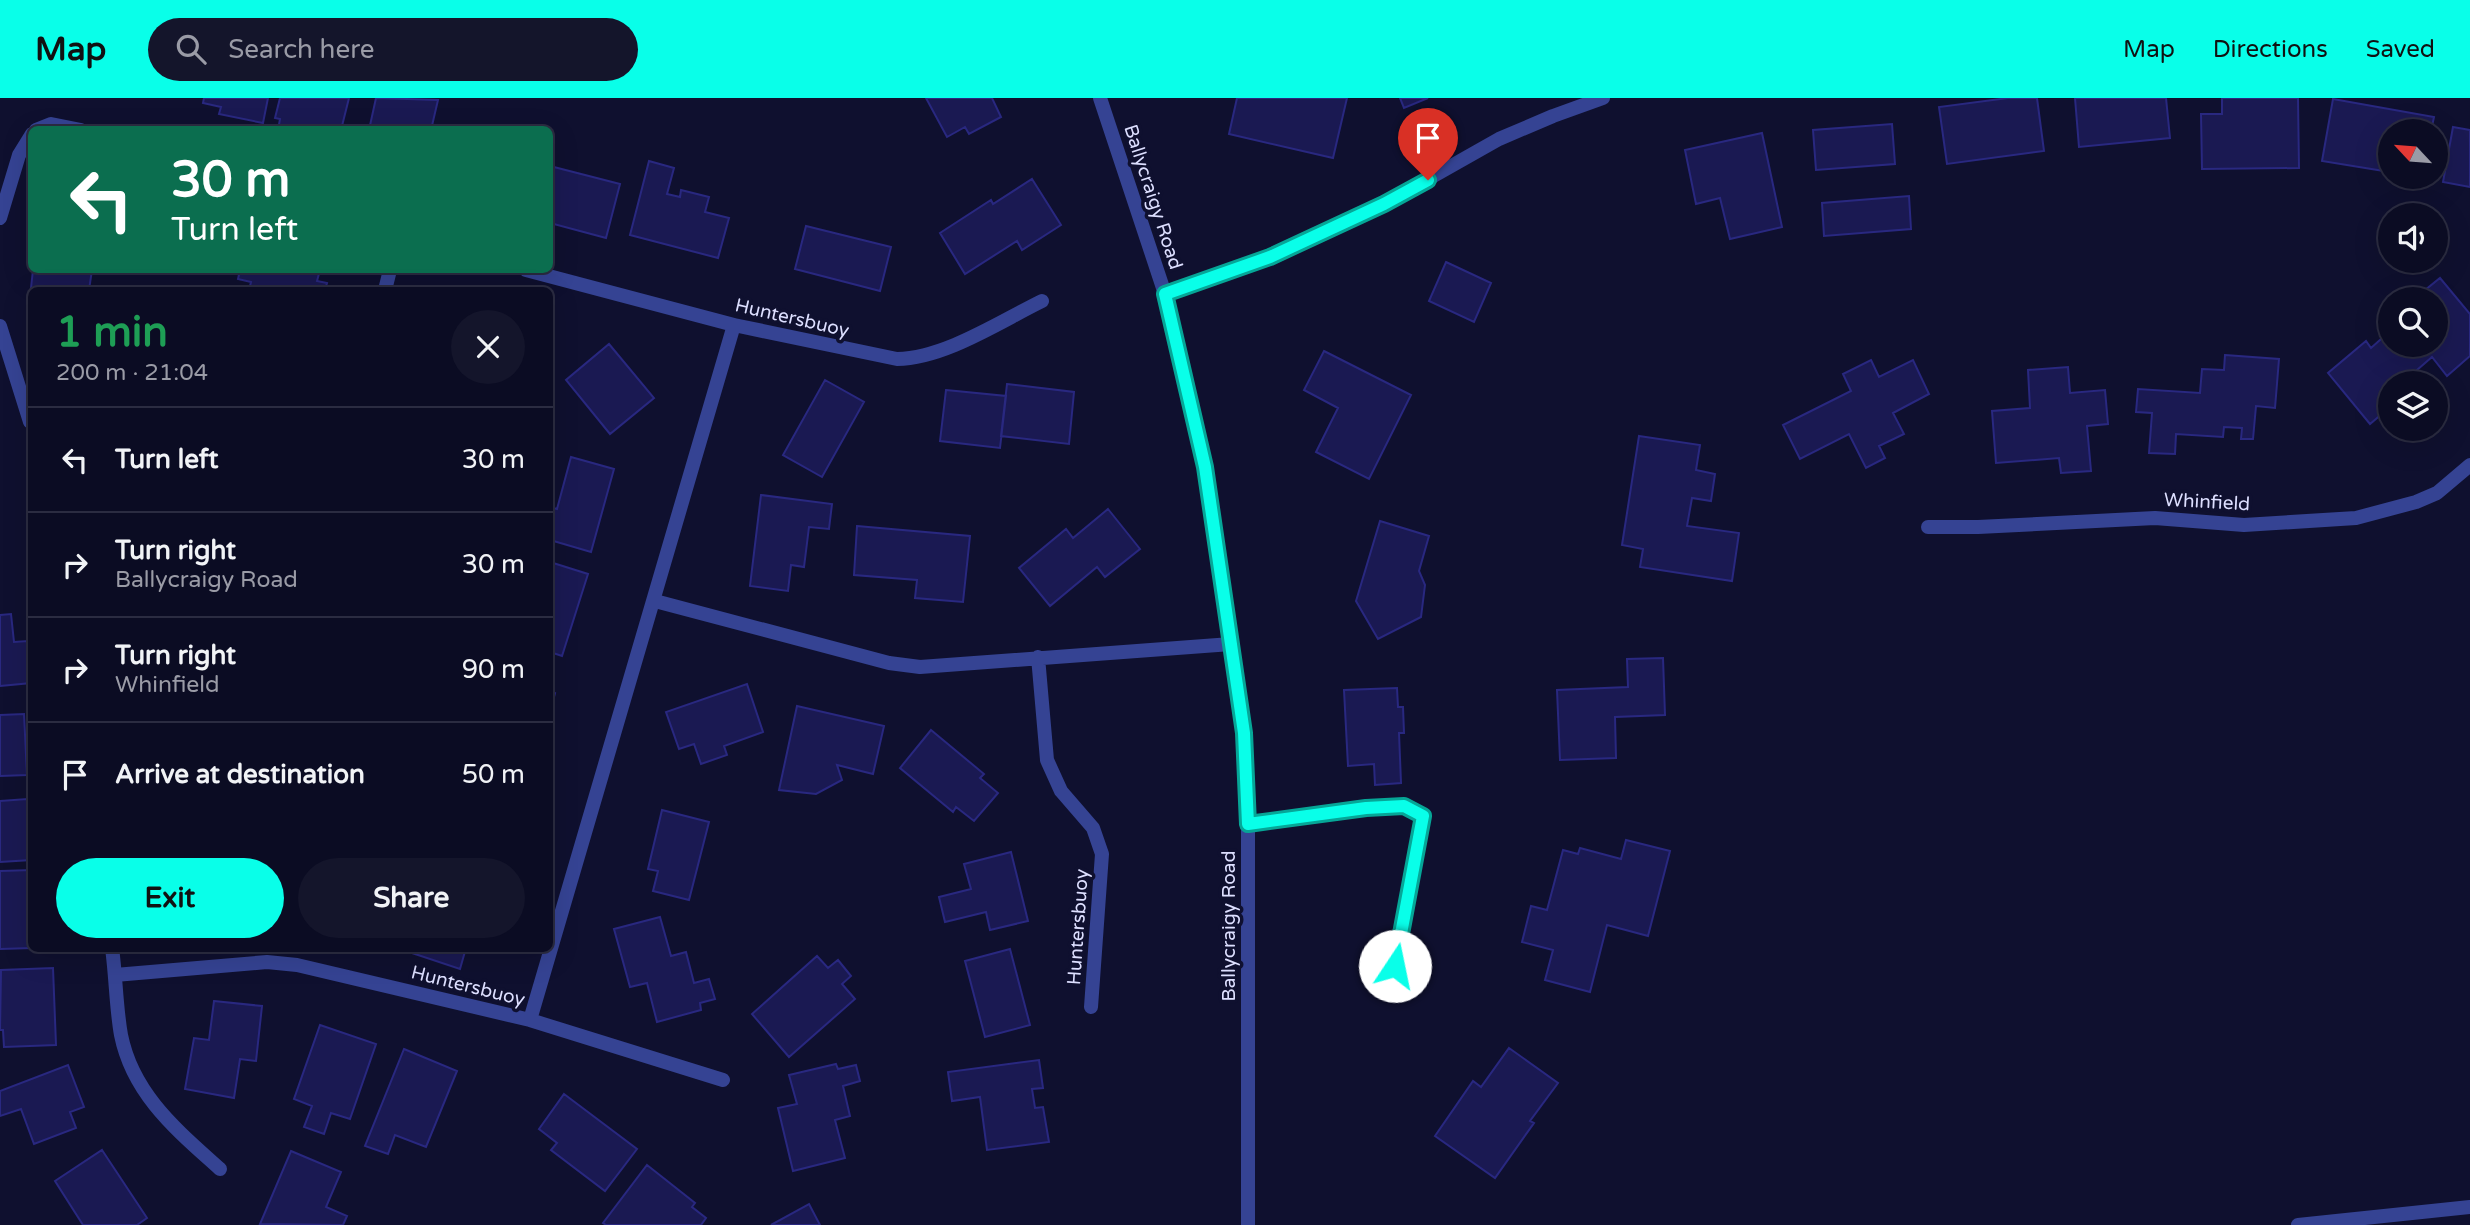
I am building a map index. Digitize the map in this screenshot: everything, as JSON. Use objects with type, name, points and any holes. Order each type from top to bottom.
[{"type":"street","name":"Ballycraigy Road","points":[[1100,98],[1165,294],[1205,467],[1244,733],[1248,824],[1248,1225]]},
{"type":"street","points":[[1165,294],[1270,257],[1384,204],[1499,139],[1603,98]]},
{"type":"street","points":[[0,218],[19,155],[28,140]]},
{"type":"street","name":"Huntersbuoy","points":[[537,273],[734,325],[878,357],[916,359],[940,351],[1042,301]]},
{"type":"street","points":[[553,943],[734,325]]},
{"type":"street","points":[[0,326],[28,416]]},
{"type":"street","name":"Whinfield","points":[[1928,527],[2155,519],[2244,525],[2356,518],[2416,502],[2437,493],[2470,465]]},
{"type":"street","points":[[655,601],[905,666],[940,666],[1231,644]]},
{"type":"street","name":"Huntersbuoy","points":[[1038,657],[1044,741],[1049,766],[1061,791],[1093,828],[1102,854],[1091,1007]]},
{"type":"street","points":[[1248,824],[1366,808],[1404,806],[1423,816],[1395,966]]},
{"type":"street","points":[[112,952],[121,1035],[140,1084],[166,1120],[220,1169]]},
{"type":"street","points":[[530,1020],[550,952]]},
{"type":"street","name":"Huntersbuoy","points":[[116,975],[267,962],[289,964],[530,1020],[723,1080]]},
{"type":"street","points":[[2298,1225],[2470,1207]]},
{"type":"building","points":[[204,98],[268,98],[263,123],[219,114],[221,107],[203,103]]},
{"type":"building","points":[[280,98],[349,98],[342,126],[279,126],[280,119],[275,118]]},
{"type":"building","points":[[376,98],[438,100],[432,126],[370,126]]},
{"type":"building","points":[[926,98],[992,98],[1001,117],[969,134],[965,127],[947,137]]},
{"type":"building","points":[[1237,98],[1347,98],[1333,158],[1229,134]]},
{"type":"building","points":[[1400,98],[1428,98],[1404,108]]},
{"type":"building","points":[[2008,98],[2037,98],[2044,151],[1947,164],[1939,107]]},
{"type":"building","points":[[2075,98],[2166,98],[2170,138],[2079,147]]},
{"type":"building","points":[[2222,98],[2298,98],[2299,168],[2202,169],[2201,114],[2222,114]]},
{"type":"building","points":[[2333,99],[2434,117],[2378,119],[2378,170],[2322,161]]},
{"type":"building","points":[[1892,124],[1895,164],[1816,170],[1813,130]]},
{"type":"building","points":[[2453,127],[2470,130],[2470,187],[2448,183],[2448,154]]},
{"type":"building","points":[[1762,133],[1782,227],[1730,239],[1720,198],[1696,204],[1685,150]]},
{"type":"building","points":[[649,161],[674,168],[667,194],[680,197],[681,190],[709,197],[705,212],[729,218],[718,258],[630,235]]},
{"type":"building","points":[[553,167],[620,184],[606,238],[553,224]]},
{"type":"building","points":[[1032,179],[1061,225],[1022,250],[1017,241],[965,274],[940,233],[991,200],[993,204]]},
{"type":"building","points":[[1909,196],[1911,229],[1824,236],[1822,203]]},
{"type":"building","points":[[806,226],[891,247],[880,291],[795,269]]},
{"type":"building","points":[[1446,262],[1491,283],[1474,322],[1429,301]]},
{"type":"building","points":[[33,273],[92,273],[89,287],[31,287]]},
{"type":"building","points":[[239,273],[319,273],[317,281],[327,283],[326,287],[250,287],[251,282],[238,279]]},
{"type":"building","points":[[2440,278],[2448,287],[2429,287]]},
{"type":"building","points":[[2448,288],[2470,314],[2470,356],[2448,375],[2448,371],[2443,371],[2432,357],[2448,357]]},
{"type":"building","points":[[2366,341],[2371,348],[2378,342],[2378,357],[2432,357],[2416,371],[2378,371],[2378,417],[2370,424],[2328,373]]},
{"type":"building","points":[[609,344],[654,398],[610,434],[566,380]]},
{"type":"building","points":[[1324,351],[1411,395],[1369,479],[1316,452],[1338,408],[1304,390]]},
{"type":"building","points":[[2225,355],[2279,359],[2275,408],[2256,406],[2253,439],[2241,439],[2242,428],[2224,427],[2223,437],[2176,434],[2175,454],[2149,453],[2152,413],[2136,412],[2138,389],[2200,393],[2202,369],[2224,370]]},
{"type":"building","points":[[1871,360],[1879,377],[1913,360],[1929,394],[1893,413],[1904,434],[1879,446],[1885,458],[1866,468],[1849,434],[1800,459],[1783,425],[1851,391],[1843,374]]},
{"type":"building","points":[[2068,367],[2070,393],[2105,390],[2108,424],[2087,426],[2091,471],[2061,473],[2059,458],[1996,463],[1992,411],[2030,408],[2028,370]]},
{"type":"building","points":[[825,380],[864,402],[822,477],[783,455]]},
{"type":"building","points":[[1007,384],[1074,392],[1069,444],[1001,436]]},
{"type":"building","points":[[946,390],[1006,396],[1000,448],[940,441]]},
{"type":"building","points":[[1639,436],[1700,445],[1696,470],[1715,474],[1711,501],[1692,498],[1687,526],[1739,533],[1732,581],[1640,567],[1643,549],[1622,545]]},
{"type":"building","points":[[571,457],[614,469],[591,552],[553,541],[553,508],[557,509]]},
{"type":"building","points":[[761,495],[832,504],[829,529],[809,527],[804,567],[791,565],[788,591],[750,586]]},
{"type":"building","points":[[1108,509],[1140,549],[1105,577],[1097,567],[1050,606],[1019,568],[1066,529],[1073,538]]},
{"type":"building","points":[[1380,521],[1429,536],[1419,571],[1425,585],[1421,617],[1378,639],[1356,601]]},
{"type":"building","points":[[857,526],[970,536],[963,602],[915,598],[917,580],[854,575]]},
{"type":"building","points":[[553,563],[588,574],[562,656],[553,653]]},
{"type":"building","points":[[11,614],[14,642],[28,641],[28,683],[0,686],[0,615]]},
{"type":"building","points":[[1663,658],[1665,715],[1615,717],[1616,758],[1560,760],[1557,690],[1628,687],[1627,659]]},
{"type":"building","points":[[747,684],[763,732],[724,746],[727,755],[701,764],[694,744],[679,749],[666,712]]},
{"type":"building","points":[[1397,688],[1398,707],[1403,707],[1404,733],[1399,733],[1401,783],[1375,785],[1374,764],[1348,766],[1344,690]]},
{"type":"building","points":[[797,706],[884,726],[873,774],[837,765],[842,780],[816,794],[779,790]]},
{"type":"building","points":[[24,714],[27,775],[0,776],[0,715]]},
{"type":"building","points":[[931,730],[984,774],[980,778],[998,793],[974,821],[956,807],[953,812],[900,768]]},
{"type":"building","points":[[27,799],[28,860],[0,862],[0,801]]},
{"type":"building","points":[[662,810],[709,822],[689,900],[653,891],[658,871],[648,869]]},
{"type":"building","points":[[1626,840],[1670,851],[1648,936],[1607,925],[1590,992],[1545,980],[1553,950],[1522,942],[1531,906],[1547,910],[1563,850],[1578,854],[1580,848],[1621,859]]},
{"type":"building","points":[[1011,852],[1028,921],[990,930],[986,912],[945,922],[939,897],[971,889],[964,864]]},
{"type":"building","points":[[28,870],[28,948],[0,949],[0,871]]},
{"type":"building","points":[[660,917],[671,956],[686,952],[694,983],[709,979],[715,999],[700,1003],[701,1010],[657,1022],[647,983],[630,987],[614,929]]},
{"type":"building","points":[[1010,949],[1030,1025],[985,1037],[965,961]]},
{"type":"building","points":[[409,952],[465,952],[460,969]]},
{"type":"building","points":[[817,956],[828,968],[838,960],[851,976],[842,984],[855,999],[789,1057],[752,1014]]},
{"type":"building","points":[[53,968],[56,1045],[4,1047],[3,1030],[0,1030],[1,970]]},
{"type":"building","points":[[214,1001],[262,1006],[256,1061],[240,1059],[234,1098],[185,1089],[194,1038],[209,1040]]},
{"type":"building","points":[[320,1025],[376,1044],[350,1119],[331,1113],[324,1134],[304,1127],[312,1106],[294,1099]]},
{"type":"building","points":[[1509,1048],[1558,1083],[1530,1121],[1534,1123],[1495,1178],[1435,1136],[1473,1081],[1481,1087]]},
{"type":"building","points":[[404,1049],[457,1071],[426,1147],[395,1135],[388,1154],[365,1146]]},
{"type":"building","points":[[1039,1060],[1043,1088],[1032,1089],[1035,1108],[1043,1107],[1049,1142],[987,1150],[980,1097],[952,1101],[948,1072]]},
{"type":"building","points":[[836,1064],[838,1069],[856,1065],[860,1081],[843,1086],[850,1116],[835,1120],[845,1158],[793,1171],[778,1108],[797,1104],[789,1075]]},
{"type":"building","points":[[68,1065],[84,1107],[70,1112],[76,1128],[34,1144],[21,1109],[0,1116],[0,1091]]},
{"type":"building","points":[[564,1094],[637,1149],[605,1191],[551,1150],[557,1143],[539,1129]]},
{"type":"building","points":[[102,1150],[147,1218],[137,1225],[83,1225],[55,1181]]},
{"type":"building","points":[[291,1151],[341,1172],[326,1207],[347,1216],[343,1225],[260,1224]]},
{"type":"building","points":[[647,1165],[695,1203],[692,1207],[706,1218],[701,1225],[603,1223]]},
{"type":"building","points":[[809,1204],[820,1225],[771,1225]]},
{"type":"route","points":[[1395,966],[1423,816],[1404,806],[1366,808],[1248,824],[1244,733],[1205,467],[1165,294],[1270,257],[1384,204],[1428,180]]}]
